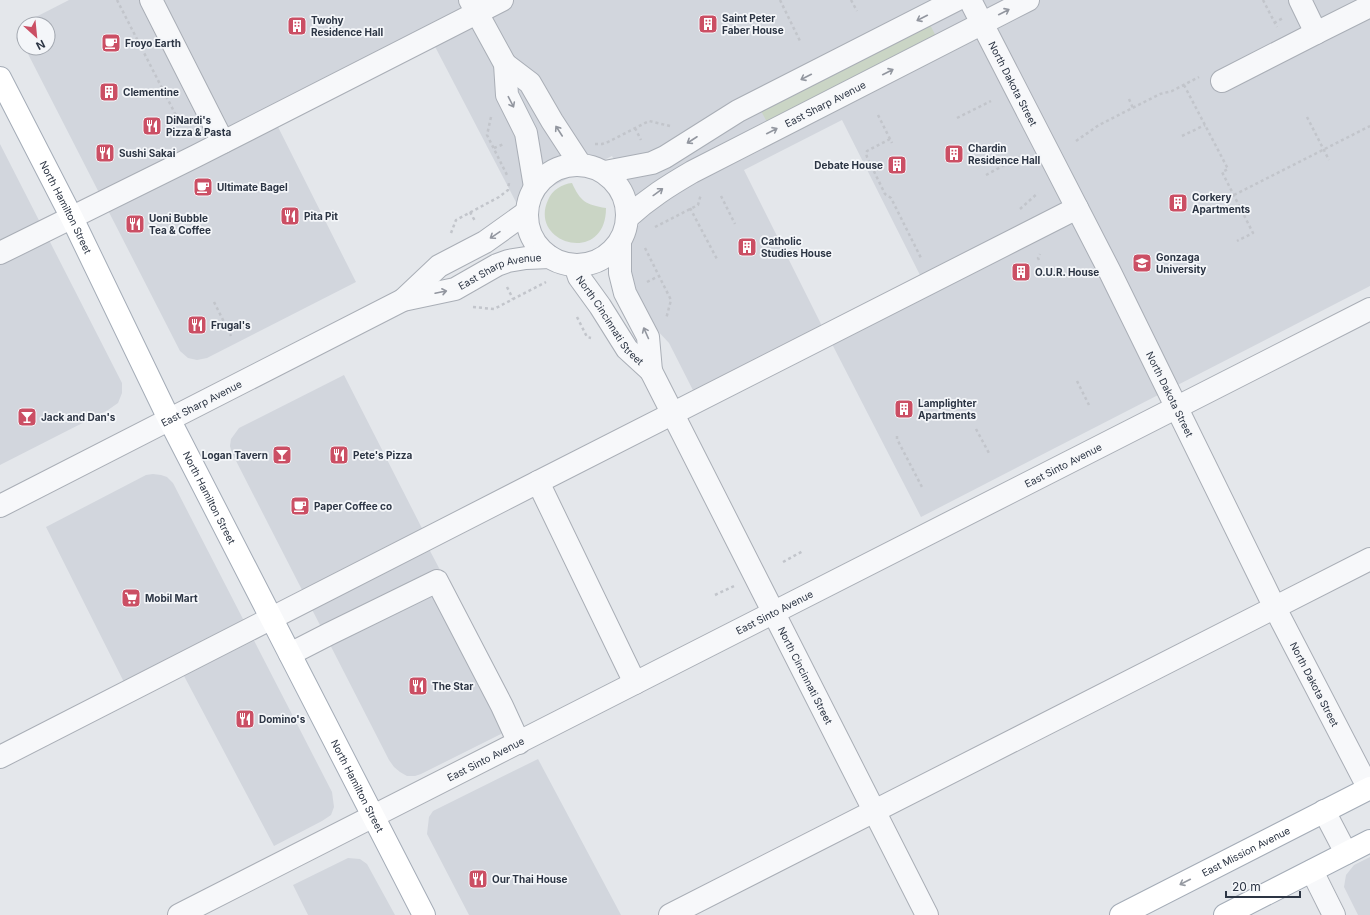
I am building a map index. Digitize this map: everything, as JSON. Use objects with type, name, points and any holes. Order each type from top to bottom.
[{"type":"main road","name":"North Hamilton Street","points":[[0,78],[72,218],[170,419],[424,915]]},
{"type":"main road","name":"East Mission Avenue","points":[[1121,915],[1369,789]]},
{"type":"main road","points":[[1225,915],[1370,840]]},
{"type":"street","points":[[151,0],[223,142]]},
{"type":"street","points":[[0,253],[223,142],[473,6],[502,0]]},
{"type":"street","points":[[605,172],[652,163],[665,157],[738,111],[956,0]]},
{"type":"street","name":"North Dakota Street","points":[[970,0],[1177,407],[1275,608],[1369,789]]},
{"type":"street","name":"East Sharp Avenue","points":[[628,217],[645,201],[664,187],[1028,0]]},
{"type":"street","points":[[1300,0],[1316,33]]},
{"type":"street","points":[[473,6],[505,64],[530,83],[552,121],[580,164]]},
{"type":"street","points":[[1213,78],[1316,33],[1370,6]]},
{"type":"street","points":[[505,64],[507,95],[526,133],[535,187]]},
{"type":"street","points":[[580,164],[593,166],[605,172],[615,181],[627,204],[628,217],[626,230],[620,242],[611,252],[588,264],[575,265],[562,263],[550,257],[532,238],[528,225],[527,212],[529,199],[535,187],[543,177],[554,170],[567,165],[580,164]]},
{"type":"street","points":[[0,757],[1077,208]]},
{"type":"street","name":"East Sharp Avenue","points":[[403,300],[439,266],[485,242],[527,212]]},
{"type":"street","name":"North Cincinnati Street","points":[[620,242],[620,273],[625,293],[648,337],[652,371],[927,915]]},
{"type":"street","name":"East Sharp Avenue","points":[[0,506],[403,300],[455,289],[497,265],[508,261],[526,258],[550,257]]},
{"type":"street","name":"North Cincinnati Street","points":[[575,265],[579,277],[600,306],[627,349],[652,371]]},
{"type":"street","name":"East Sinto Avenue","points":[[179,915],[774,614],[1370,309]]},
{"type":"street","points":[[538,482],[635,683]]},
{"type":"street","points":[[670,915],[1370,559]]},
{"type":"street","points":[[290,654],[436,581],[502,706],[519,743]]},
{"type":"street","points":[[1324,811],[1346,853]]},
{"type":"street","points":[[1312,871],[1334,915]]},
{"type":"path","points":[[117,0],[196,156]]},
{"type":"path","points":[[780,0],[800,41]]},
{"type":"path","points":[[851,0],[857,12]]},
{"type":"path","points":[[1263,0],[1278,29]]},
{"type":"path","points":[[1076,142],[1099,125],[1160,94],[1172,91],[1184,85],[1213,78]]},
{"type":"path","points":[[1184,85],[1228,169],[1222,172],[1254,233],[1237,241]]},
{"type":"path","points":[[1129,99],[1133,108]]},
{"type":"path","points":[[957,118],[990,102]]},
{"type":"path","points":[[449,240],[456,220],[499,197],[508,190],[510,185],[506,173],[487,135],[493,112]]},
{"type":"path","points":[[878,115],[892,143]]},
{"type":"path","points":[[1307,117],[1329,160]]},
{"type":"path","points":[[591,142],[596,144],[608,142],[649,121],[670,126]]},
{"type":"path","points":[[1182,136],[1205,125]]},
{"type":"path","points":[[1234,195],[1370,126]]},
{"type":"path","points":[[890,139],[867,150],[867,157],[885,194],[891,198],[933,281]]},
{"type":"path","points":[[986,175],[1019,157]]},
{"type":"path","points":[[652,229],[698,205],[702,191]]},
{"type":"path","points":[[1015,211],[1038,193]]},
{"type":"path","points":[[721,196],[735,224]]},
{"type":"path","points":[[690,208],[718,261]]},
{"type":"path","points":[[644,244],[645,250],[671,300],[665,321]]},
{"type":"path","points":[[471,307],[494,309],[549,281]]},
{"type":"path","points":[[214,302],[231,336]]},
{"type":"path","points":[[574,312],[587,337],[594,339]]},
{"type":"path","points":[[1077,381],[1089,405]]},
{"type":"path","points":[[976,429],[990,455]]},
{"type":"path","points":[[897,436],[897,439],[923,490]]},
{"type":"path","points":[[782,562],[802,551]]},
{"type":"path","points":[[715,595],[738,584]]},
{"type":"shaded area","name":"Gonzaga University","points":[[69,0],[1370,0],[1370,286],[921,517],[832,344],[703,410],[669,343],[654,327],[636,298],[629,274],[629,252],[635,232],[644,215],[612,156],[517,204],[430,37],[273,117],[356,282],[207,358],[197,360],[188,358],[180,351],[29,56],[56,56],[56,16],[38,16]],"holes":[[[842,120],[922,279],[824,330],[744,170]]]},
{"type":"shaded area","points":[[0,144],[122,383],[122,393],[118,403],[108,410],[0,465]]},
{"type":"shaded area","points":[[344,375],[432,548],[429,549],[521,724],[415,776],[407,776],[400,772],[389,760],[232,453],[230,446],[231,439],[239,428]]},
{"type":"shaded area","points":[[153,474],[167,477],[173,483],[332,792],[334,807],[331,815],[274,846],[183,674],[133,700],[46,527],[146,475]]},
{"type":"shaded area","points":[[538,759],[621,915],[469,915],[427,834],[429,817],[433,811]]},
{"type":"shaded area","points":[[1370,857],[1370,915],[1358,915],[1344,887],[1346,875],[1354,865]]},
{"type":"shaded area","points":[[348,858],[360,859],[367,864],[395,915],[308,915],[293,885]]},
{"type":"green space","points":[[929,23],[937,38],[768,124],[760,109]]},
{"type":"green space","points":[[572,183],[584,201],[589,204],[606,208],[603,226],[594,237],[582,243],[570,242],[558,237],[549,228],[545,215],[548,200],[552,193],[561,186]]},
{"type":"place","name":"Saint Peter Faber House","points":[[708,24]]},
{"type":"place","name":"Twohy Residence Hall","points":[[297,26]]},
{"type":"place","name":"Froyo Earth","points":[[111,43]]},
{"type":"place","name":"Clementine","points":[[109,92]]},
{"type":"place","name":"DiNardi's Pizza & Pasta","points":[[152,126]]},
{"type":"place","name":"Sushi Sakai","points":[[105,153]]},
{"type":"place","name":"Chardin Residence Hall","points":[[954,154]]},
{"type":"place","name":"Debate House","points":[[897,165]]},
{"type":"place","name":"Ultimate Bagel","points":[[203,187]]},
{"type":"place","name":"Corkery Apartments","points":[[1178,203]]},
{"type":"place","name":"Pita Pit","points":[[290,216]]},
{"type":"place","name":"Uoni Bubble Tea & Coffee","points":[[135,224]]},
{"type":"place","name":"Catholic Studies House","points":[[747,247]]},
{"type":"place","name":"Gonzaga University","points":[[1142,263]]},
{"type":"place","name":"O.U.R. House","points":[[1021,272]]},
{"type":"place","name":"Frugal's","points":[[197,325]]},
{"type":"place","name":"Lamplighter Apartments","points":[[904,409]]},
{"type":"place","name":"Jack and Dan's","points":[[27,417]]},
{"type":"place","name":"Logan Tavern","points":[[282,455]]},
{"type":"place","name":"Pete's Pizza","points":[[339,455]]},
{"type":"place","name":"Paper Coffee co","points":[[300,506]]},
{"type":"place","name":"Mobil Mart","points":[[131,598]]},
{"type":"place","name":"The Star","points":[[418,686]]},
{"type":"place","name":"Domino's","points":[[245,719]]},
{"type":"place","name":"Our Thai House","points":[[478,879]]}]
